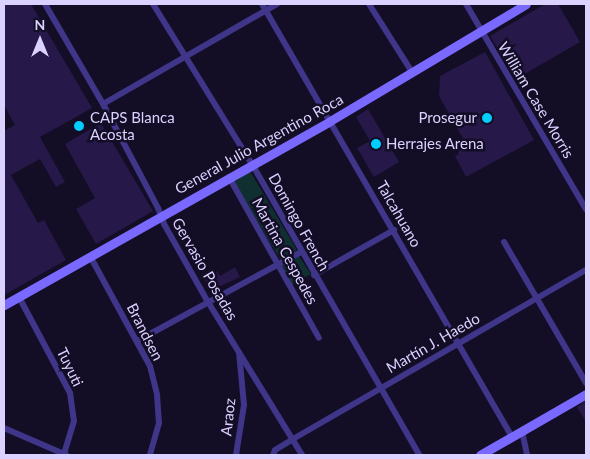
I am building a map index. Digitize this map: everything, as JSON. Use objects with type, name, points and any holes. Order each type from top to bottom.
[{"type":"street","name":"Gervasio Posadas","points":[[45,4],[103,104],[160,215],[208,302],[302,455]]},
{"type":"street","name":"Domingo French","points":[[153,4],[252,164],[419,455]]},
{"type":"street","name":"Talcahuano","points":[[262,4],[512,437]]},
{"type":"street","points":[[103,104],[277,4]]},
{"type":"street","points":[[369,4],[412,72]]},
{"type":"street","name":"William Case Morris","points":[[466,4],[586,209]]},
{"type":"street","name":"General Julio Argentino Roca","points":[[4,305],[160,215],[330,121],[526,4]]},
{"type":"street","name":"Martina Cespedes","points":[[228,177],[319,338]]},
{"type":"street","points":[[314,275],[394,230]]},
{"type":"street","points":[[504,242],[586,383]]},
{"type":"street","points":[[138,341],[301,252]]},
{"type":"street","name":"Brandsen","points":[[90,256],[150,366],[157,395],[159,423],[150,455]]},
{"type":"street","name":"Martín J. Haedo","points":[[293,439],[586,270]]},
{"type":"street","name":"Tuyuti","points":[[19,297],[70,393],[74,421],[65,455]]},
{"type":"street","name":"Araoz","points":[[236,455],[244,405],[239,350]]},
{"type":"street","points":[[480,455],[586,394]]},
{"type":"street","points":[[4,428],[65,455]]},
{"type":"street","points":[[522,432],[527,455]]},
{"type":"street","points":[[273,455],[275,450],[293,439]]},
{"type":"green space","points":[[250,171],[297,250],[281,261],[234,182]]},
{"type":"green space","points":[[299,256],[311,274],[292,285],[282,265]]},
{"type":"building","points":[[5,4],[31,4],[92,108],[40,137],[65,182],[56,187],[40,159],[11,175],[38,223],[44,220],[66,260],[4,295],[4,131],[15,125],[4,105]]},
{"type":"building","points":[[545,4],[558,4],[580,42],[516,79],[490,36]]},
{"type":"building","name":"Prosegur","points":[[485,52],[534,140],[466,177],[455,156],[459,154],[456,147],[465,142],[439,96],[440,76]]},
{"type":"building","name":"Herrajes Arena","points":[[368,109],[399,162],[374,177],[357,148],[370,141],[356,117]]},
{"type":"building","points":[[101,123],[153,211],[96,244],[76,209],[95,198],[65,144]]},
{"type":"building","points":[[235,267],[240,277],[210,291],[204,278],[217,271],[220,276]]},
{"type":"building","points":[[586,401],[586,422],[577,407]]},
{"type":"place","name":"Prosegur","points":[[487,118]]},
{"type":"place","name":"CAPS Blanca Acosta","points":[[79,126]]},
{"type":"place","name":"Herrajes Arena","points":[[376,144]]}]
